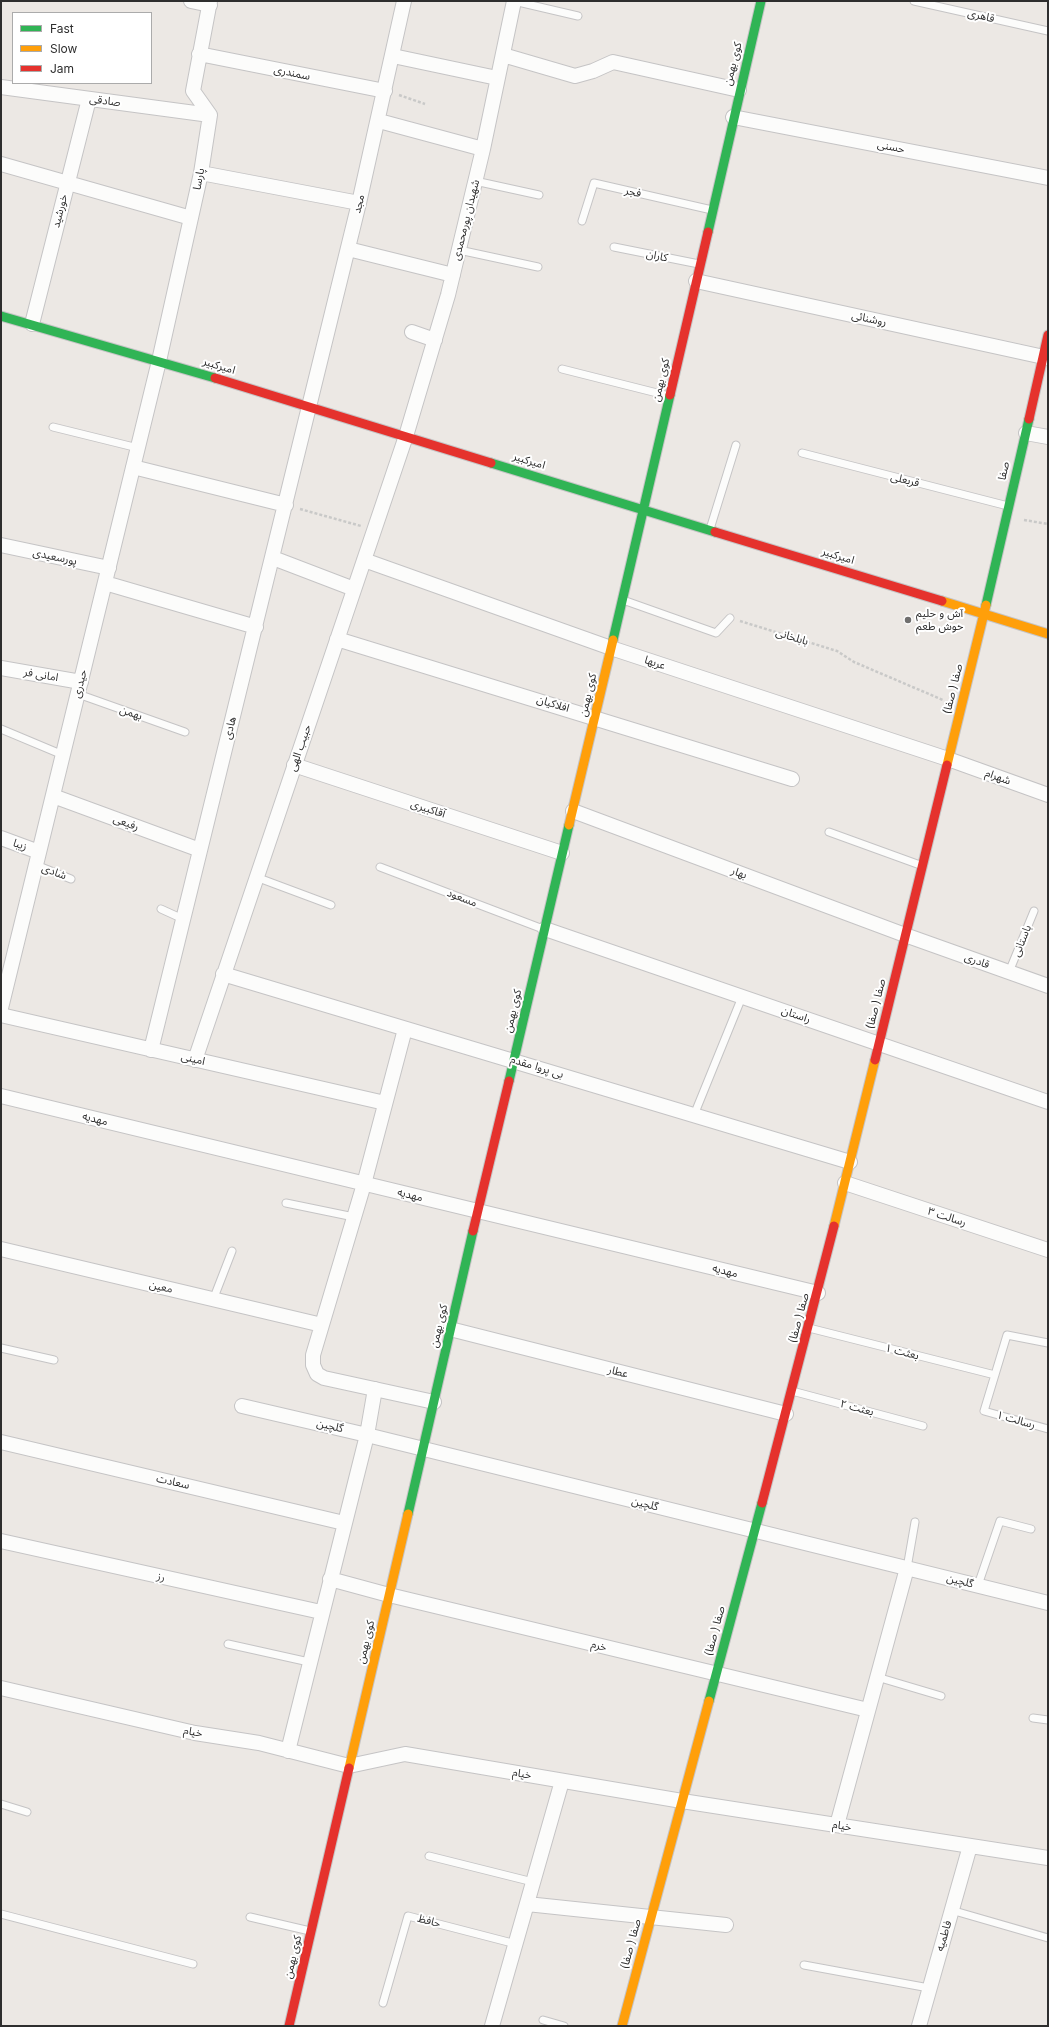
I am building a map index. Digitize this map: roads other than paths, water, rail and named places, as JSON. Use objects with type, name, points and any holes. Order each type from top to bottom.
[{"type":"street","points":[[191,1],[210,3],[192,91],[210,115]]},
{"type":"street","name":"مجد","points":[[310,407],[379,121],[404,1]]},
{"type":"street","name":"شهیدان پورمحمدی","points":[[406,436],[453,275],[476,181],[514,1]]},
{"type":"street","name":"کوی بهمن","points":[[289,2026],[450,1329],[644,509],[739,90],[761,1]]},
{"type":"street","name":"سمندری","points":[[199,54],[385,91]]},
{"type":"street","points":[[503,55],[575,76],[593,72],[613,62],[739,90]]},
{"type":"street","points":[[393,56],[497,78]]},
{"type":"street","name":"صادقی","points":[[1,87],[210,115]]},
{"type":"street","name":"خورشید","points":[[32,324],[89,99]]},
{"type":"street","name":"پارسا","points":[[159,361],[201,173],[210,115]]},
{"type":"street","name":"حسنی","points":[[733,117],[1048,178]]},
{"type":"street","points":[[379,121],[483,149]]},
{"type":"street","points":[[1,164],[191,218]]},
{"type":"street","points":[[201,173],[359,203]]},
{"type":"street","points":[[348,249],[453,275]]},
{"type":"street","name":"روشنائی","points":[[696,281],[1046,357]]},
{"type":"street","name":"امیرکبیر","points":[[1,316],[159,361],[406,436],[984,613],[1048,634]]},
{"type":"street","points":[[412,332],[435,340]]},
{"type":"street","name":"صفا","points":[[984,613],[1026,433],[1046,357],[1048,335]]},
{"type":"street","name":"حیدری","points":[[1,1008],[159,361]]},
{"type":"street","name":"هادی","points":[[151,1050],[310,407]]},
{"type":"street","points":[[1026,433],[1048,438]]},
{"type":"street","name":"حبیب الهی","points":[[196,1060],[223,974],[406,436]]},
{"type":"street","points":[[134,467],[286,505]]},
{"type":"street","name":"پورسعیدی","points":[[1,545],[109,568]]},
{"type":"street","points":[[273,558],[354,589]]},
{"type":"street","name":"عربها","points":[[364,560],[611,648],[948,759]]},
{"type":"street","points":[[105,582],[256,626]]},
{"type":"street","name":"صفا ( صفا)","points":[[622,2026],[818,1293],[984,613]]},
{"type":"street","name":"افلاکیان","points":[[337,639],[792,778]]},
{"type":"street","name":"امانی فر","points":[[1,668],[79,688]]},
{"type":"street","name":"شهرام","points":[[948,759],[1048,795]]},
{"type":"street","name":"آقاکبیری","points":[[294,765],[562,853]]},
{"type":"street","name":"رفیعی","points":[[53,796],[200,850]]},
{"type":"street","name":"بهار","points":[[573,811],[906,935]]},
{"type":"street","name":"زیبا","points":[[1,838],[37,859]]},
{"type":"street","name":"راستان","points":[[545,929],[1048,1102]]},
{"type":"street","name":"قادری","points":[[906,935],[1048,986]]},
{"type":"street","name":"بی پروا مقدم","points":[[223,974],[514,1060],[850,1162]]},
{"type":"street","name":"امینی","points":[[1,1015],[385,1103]]},
{"type":"street","points":[[405,1029],[364,1184],[313,1355],[313,1365],[317,1374],[324,1378],[434,1402]]},
{"type":"street","name":"مهدیه","points":[[1,1096],[818,1293]]},
{"type":"street","name":"رسالت ۳","points":[[845,1183],[1048,1250]]},
{"type":"street","name":"معین","points":[[1,1250],[322,1325]]},
{"type":"street","name":"عطار","points":[[450,1329],[786,1414]]},
{"type":"street","points":[[288,1751],[321,1612],[367,1435],[376,1389]]},
{"type":"street","name":"گلچین","points":[[242,1406],[367,1435],[1048,1603]]},
{"type":"street","name":"سعادت","points":[[1,1442],[344,1523]]},
{"type":"street","name":"رز","points":[[1,1541],[321,1612]]},
{"type":"street","points":[[837,1825],[907,1568]]},
{"type":"street","name":"خرم","points":[[330,1579],[389,1595],[868,1710]]},
{"type":"street","name":"خیام","points":[[1,1688],[187,1731],[259,1743],[350,1766],[405,1754],[682,1801],[1048,1858]]},
{"type":"street","points":[[492,2026],[562,1781]]},
{"type":"street","name":"فاطمیه","points":[[919,2026],[970,1846]]},
{"type":"street","points":[[527,1904],[726,1925]]},
{"type":"lane","points":[[514,1],[578,16]]},
{"type":"lane","name":"قاهری","points":[[914,1],[1048,31]]},
{"type":"lane","points":[[476,181],[539,195]]},
{"type":"lane","name":"فجر","points":[[582,221],[594,183],[712,210]]},
{"type":"lane","name":"کاران","points":[[614,247],[699,264]]},
{"type":"lane","points":[[459,250],[538,267]]},
{"type":"lane","points":[[562,368],[670,396]]},
{"type":"lane","points":[[53,427],[138,448]]},
{"type":"lane","points":[[710,529],[736,445]]},
{"type":"lane","name":"قربعلی","points":[[802,453],[1009,506]]},
{"type":"lane","points":[[622,600],[716,633],[730,618]]},
{"type":"lane","name":"بهمن","points":[[79,688],[185,732]]},
{"type":"lane","points":[[1,730],[63,755]]},
{"type":"lane","points":[[829,832],[922,866]]},
{"type":"lane","name":"شادی","points":[[37,859],[71,879]]},
{"type":"lane","name":"مسعود","points":[[380,867],[545,929]]},
{"type":"lane","points":[[256,877],[331,905]]},
{"type":"lane","points":[[161,909],[183,919]]},
{"type":"lane","name":"باستانی","points":[[1009,972],[1034,911]]},
{"type":"lane","points":[[694,1115],[742,997]]},
{"type":"lane","points":[[286,1203],[354,1217]]},
{"type":"lane","points":[[214,1300],[232,1250]]},
{"type":"lane","name":"بعثت ۱","points":[[809,1328],[995,1375]]},
{"type":"lane","points":[[995,1375],[1007,1335],[1048,1343]]},
{"type":"lane","points":[[1,1348],[54,1360]]},
{"type":"lane","name":"رسالت ۱","points":[[995,1375],[984,1411],[1048,1429]]},
{"type":"lane","name":"بعثت ۲","points":[[792,1391],[923,1426]]},
{"type":"lane","points":[[907,1568],[914,1522]]},
{"type":"lane","points":[[978,1585],[1000,1522],[1031,1529]]},
{"type":"lane","points":[[228,1644],[309,1662]]},
{"type":"lane","points":[[877,1678],[941,1696]]},
{"type":"lane","points":[[1033,1718],[1048,1720]]},
{"type":"lane","points":[[1,1804],[27,1812]]},
{"type":"lane","points":[[429,1856],[533,1882]]},
{"type":"lane","points":[[951,1910],[1048,1938]]},
{"type":"lane","points":[[1,1914],[193,1964]]},
{"type":"lane","name":"حافظ","points":[[383,2003],[408,1916],[516,1944]]},
{"type":"lane","points":[[250,1917],[311,1931]]},
{"type":"lane","points":[[804,1965],[929,1988]]},
{"type":"lane","points":[[543,2020],[564,2026]]},
{"type":"place","name":"آش و حلیم خوش طعم","points":[[908,620]]}]
